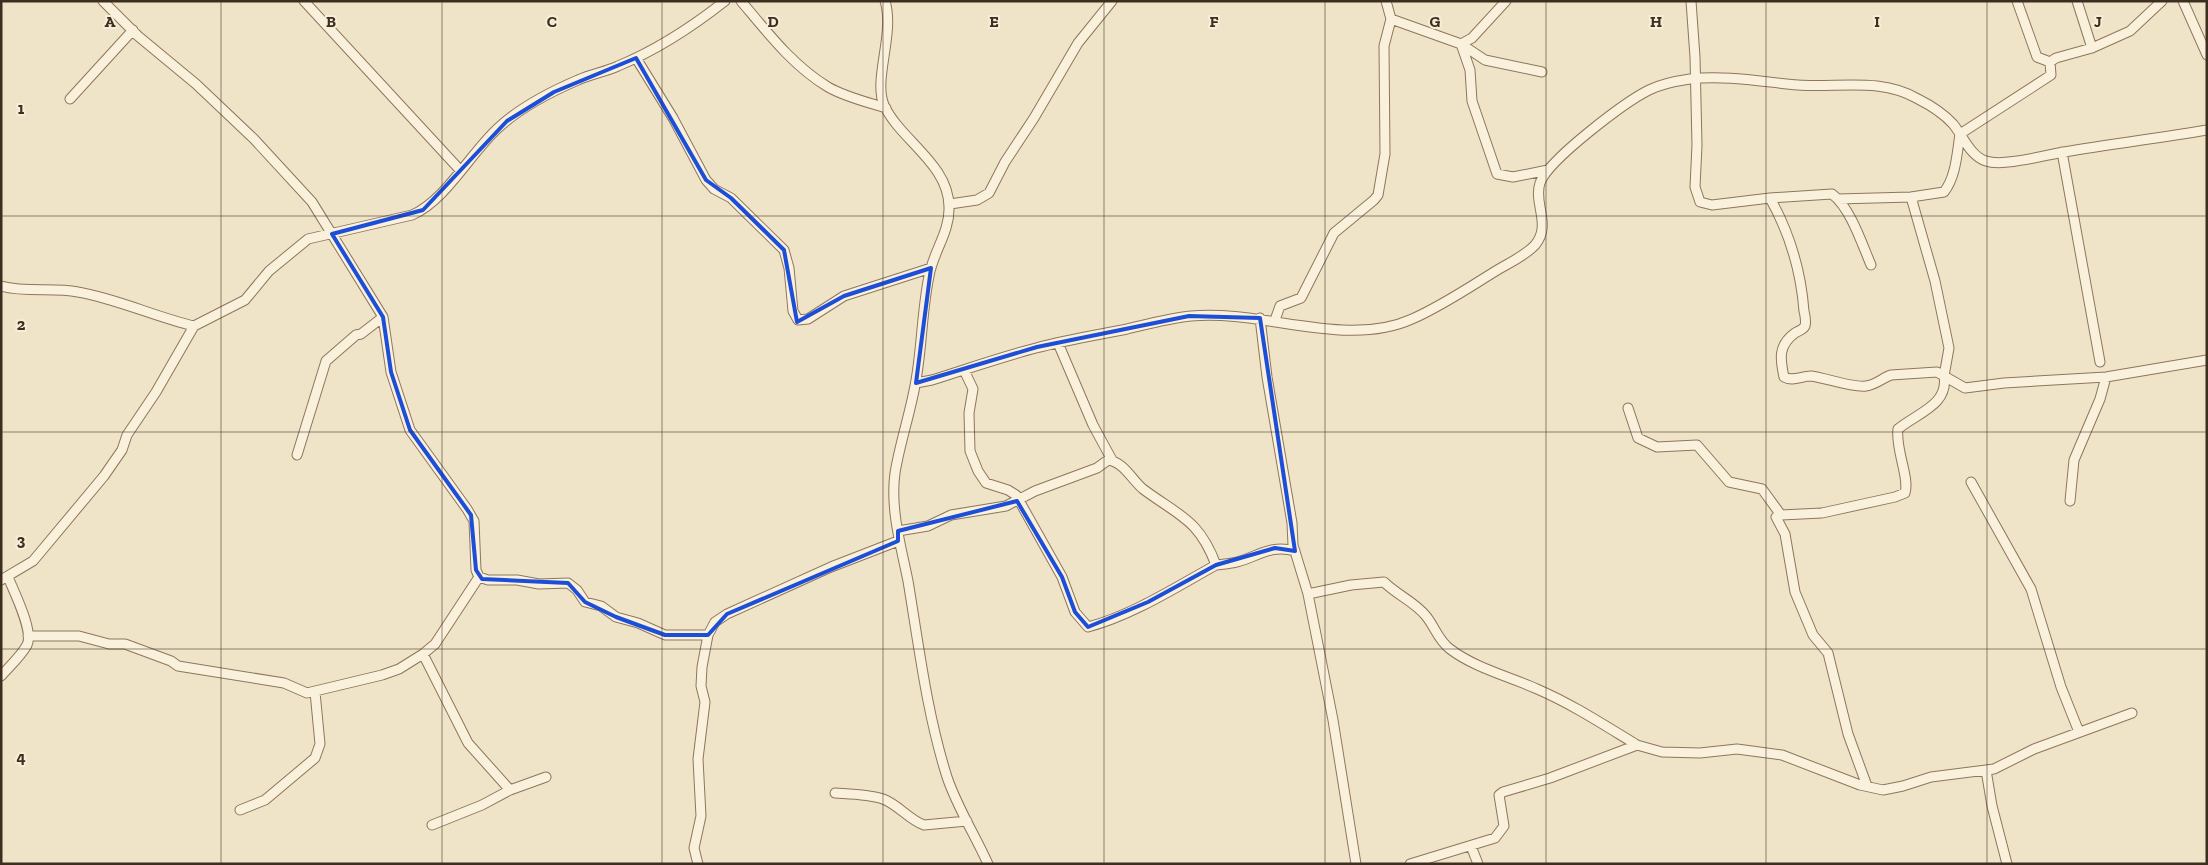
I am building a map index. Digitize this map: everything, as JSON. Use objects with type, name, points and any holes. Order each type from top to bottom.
[{"type":"street","points":[[28,636],[79,636],[109,644],[125,644],[171,661],[178,666],[234,673],[284,683],[304,692],[315,692],[391,672],[423,654],[440,637],[479,577],[474,521],[410,430],[391,372],[383,317],[312,202],[254,139],[196,84],[132,30],[104,1]]},
{"type":"street","points":[[304,1],[460,170]]},
{"type":"street","points":[[1,676],[27,644],[28,636],[27,627],[5,579],[33,561],[104,476],[122,450],[127,435],[156,392],[194,326],[245,300],[269,271],[308,238],[332,234],[423,210],[435,201],[492,134],[521,111],[580,79],[618,66],[670,40],[700,21],[725,1]]},
{"type":"street","points":[[741,1],[781,48],[805,71],[829,88],[886,108]]},
{"type":"street","points":[[885,1],[888,22],[881,92],[886,108],[935,169],[945,188],[950,204],[946,226],[930,268],[916,383],[895,476],[894,496],[898,536],[938,745],[948,780],[988,864]]},
{"type":"street","points":[[950,204],[977,200],[989,193],[1005,162],[1034,118],[1078,43],[1112,1]]},
{"type":"street","points":[[1274,320],[1280,306],[1301,298],[1334,233],[1378,195],[1385,154],[1384,46],[1390,19],[1386,1]]},
{"type":"street","points":[[1461,44],[1472,38],[1506,1]]},
{"type":"street","points":[[1691,1],[1695,31],[1697,144],[1695,188],[1700,202],[1712,205],[1770,198],[1832,194],[1838,199],[1871,265]]},
{"type":"street","points":[[2017,1],[2037,57],[2050,62]]},
{"type":"street","points":[[2077,1],[2092,48]]},
{"type":"street","points":[[2050,62],[2056,58],[2092,48],[2130,31],[2162,1]]},
{"type":"street","points":[[2182,1],[2207,56]]},
{"type":"street","points":[[1390,19],[1461,44],[1485,60],[1542,72]]},
{"type":"street","points":[[70,99],[132,30]]},
{"type":"street","points":[[1461,44],[1470,70],[1472,101],[1494,170],[1501,176],[1513,177],[1548,170]]},
{"type":"street","points":[[636,58],[706,180],[714,189],[736,202],[784,250],[789,268],[793,311],[798,320],[808,319],[844,296],[930,268]]},
{"type":"street","points":[[1838,199],[1912,197],[1944,192],[1955,166],[1960,134],[2050,75],[2050,62]]},
{"type":"street","points":[[916,383],[1058,343],[1189,316],[1216,315],[1260,318],[1307,326],[1368,330],[1391,327],[1412,319],[1443,303],[1536,244],[1543,225],[1538,189],[1541,178],[1580,140],[1626,102],[1652,88],[1671,82],[1695,78],[1752,80],[1801,85],[1852,84],[1901,90],[1934,109],[1952,123],[1973,152],[1982,160],[1990,163],[2030,159],[2062,152],[2207,130]]},
{"type":"street","points":[[2062,152],[2100,362]]},
{"type":"street","points":[[1867,786],[1848,734],[1828,653],[1813,636],[1795,592],[1785,534],[1776,519],[1781,515],[1822,513],[1895,497],[1905,493],[1905,480],[1897,437],[1898,428],[1942,398],[1946,385],[1944,376],[1949,348],[1935,281],[1912,197]]},
{"type":"street","points":[[1770,198],[1780,216],[1803,291],[1805,322],[1803,329],[1787,340],[1783,346],[1781,360],[1784,377],[1788,380],[1812,376],[1864,387],[1874,384],[1884,377],[1902,373],[1937,372],[1965,388],[2004,383],[2106,377],[2207,360]]},
{"type":"street","points":[[1,286],[27,290],[80,292],[164,319],[194,326]]},
{"type":"street","points":[[297,455],[326,360],[356,335],[361,334],[383,317]]},
{"type":"street","points":[[1260,318],[1267,377],[1295,551],[1308,594],[1333,720],[1356,864]]},
{"type":"street","points":[[1058,343],[1093,425],[1112,460],[1144,489],[1190,520],[1203,537],[1216,565]]},
{"type":"street","points":[[964,370],[973,389],[970,412],[970,451],[978,471],[986,483],[1008,490],[1016,495],[1017,501],[1053,559],[1075,612],[1088,627],[1102,623],[1148,602],[1216,565],[1237,562],[1275,548],[1295,551]]},
{"type":"street","points":[[2070,501],[2074,460],[2100,399],[2106,377]]},
{"type":"street","points":[[1628,408],[1638,438],[1657,446],[1697,446],[1729,482],[1762,489],[1781,515]]},
{"type":"street","points":[[698,864],[694,848],[700,816],[698,759],[705,702],[701,676],[708,635],[715,622],[726,614],[898,536],[928,526],[951,515],[998,508],[1017,501],[1035,491],[1097,468],[1106,461],[1112,460]]},
{"type":"street","points":[[1971,482],[2031,589],[2061,687],[2079,732]]},
{"type":"street","points":[[479,577],[488,580],[517,580],[539,584],[568,583],[577,590],[585,602],[601,606],[616,617],[638,623],[665,635],[708,635]]},
{"type":"street","points":[[1308,594],[1351,585],[1384,582],[1395,594],[1417,606],[1426,616],[1441,642],[1466,660],[1538,689],[1581,710],[1637,745],[1662,752],[1700,754],[1737,749],[1782,755],[1883,790],[1931,777],[1986,770],[2034,748],[2132,714]]},
{"type":"street","points":[[423,654],[468,743],[510,790]]},
{"type":"street","points":[[240,810],[265,800],[315,758],[320,744],[315,692]]},
{"type":"street","points":[[1410,864],[1495,838],[1502,831],[1504,818],[1499,795],[1503,792],[1550,778],[1637,745]]},
{"type":"street","points":[[1986,770],[1992,806],[2007,864]]},
{"type":"street","points":[[432,825],[482,805],[510,790],[546,777]]},
{"type":"street","points":[[835,793],[860,794],[884,799],[906,813],[917,823],[924,825],[967,821]]},
{"type":"street","points":[[1471,846],[1478,864]]},
{"type":"highlighted area","points":[[636,58],[706,180],[731,198],[784,250],[797,322],[844,296],[931,268],[916,383],[1037,347],[1189,316],[1260,318],[1295,551],[1275,548],[1216,565],[1148,602],[1088,627],[1075,612],[1062,577],[1017,501],[898,531],[898,541],[727,614],[708,635],[665,635],[616,617],[585,602],[568,583],[482,579],[476,570],[471,515],[410,430],[391,372],[383,317],[332,234],[423,210],[507,121],[554,92]]}]
